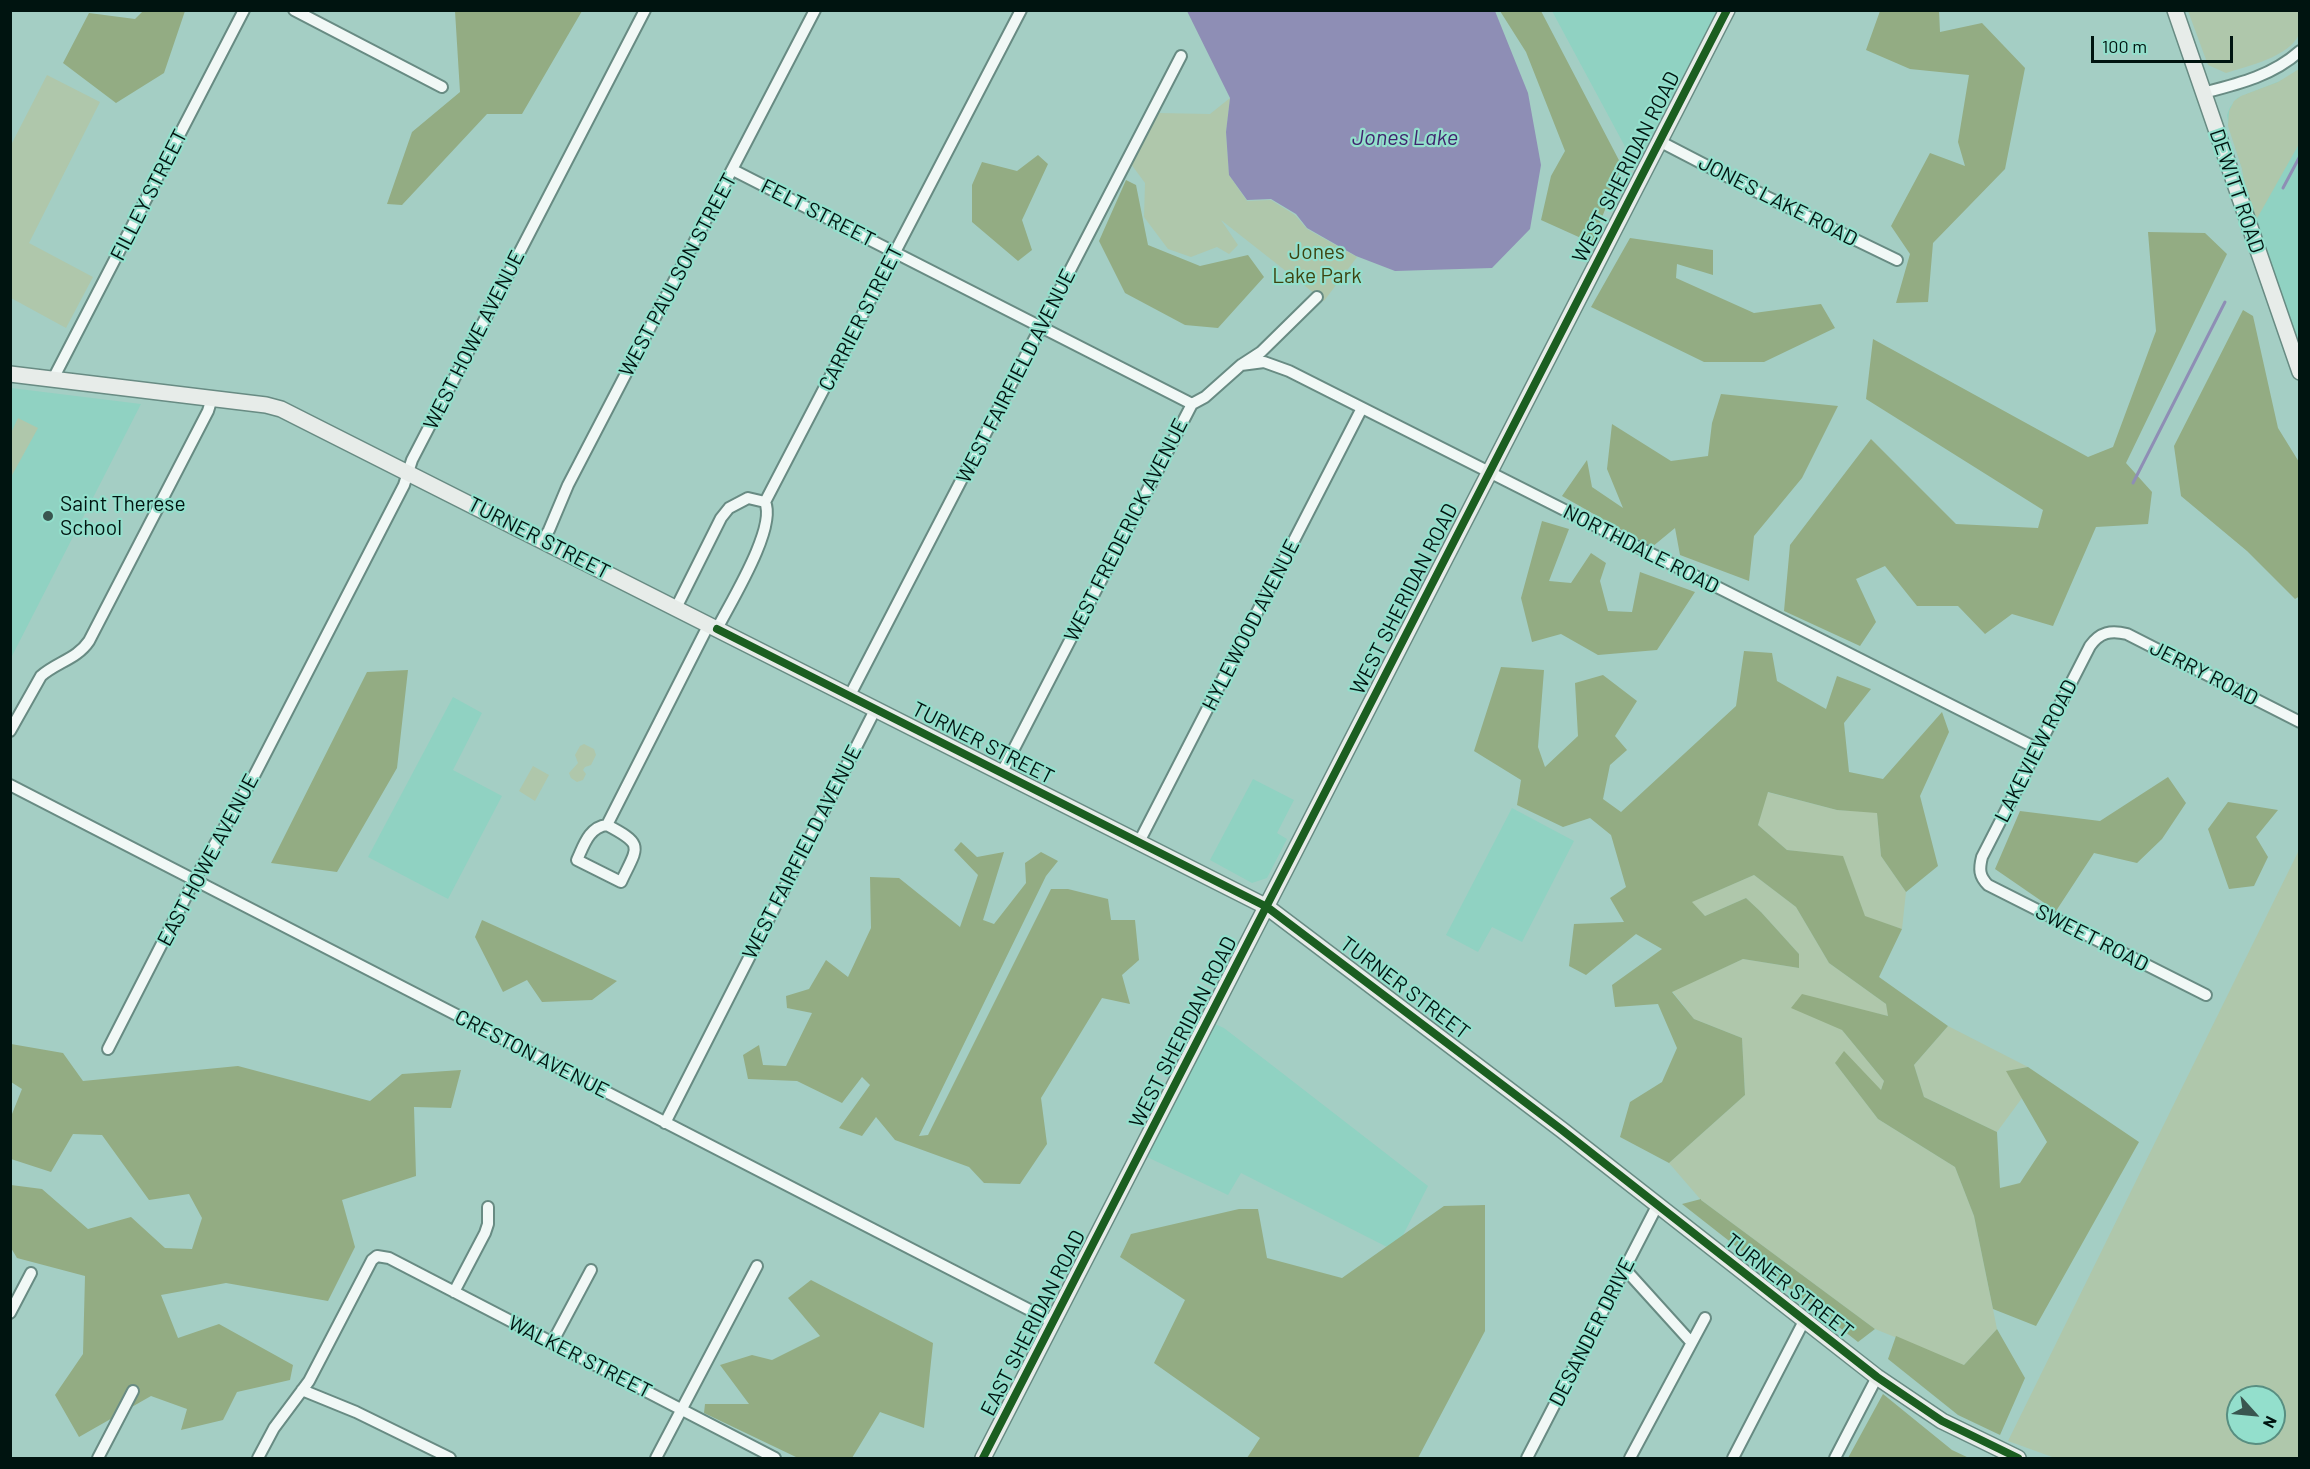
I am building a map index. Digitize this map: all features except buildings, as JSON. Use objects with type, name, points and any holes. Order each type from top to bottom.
[{"type":"street","name":"FILLEY STREET","points":[[53,379],[244,10]]},
{"type":"street","points":[[294,10],[442,87]]},
{"type":"street","name":"WEST HOWE AVENUE","points":[[307,670],[404,485],[417,450],[645,10]]},
{"type":"street","name":"WEST PAULSON STREET","points":[[543,540],[568,485],[815,10]]},
{"type":"street","name":"CARRIER STREET","points":[[607,825],[713,626],[762,541],[767,523],[768,508],[765,502],[1021,10]]},
{"type":"street","name":"WEST SHERIDAN ROAD","points":[[1114,1205],[1727,10]]},
{"type":"street","name":"DEWITT ROAD","points":[[2175,10],[2300,372]]},
{"type":"street","points":[[2203,93],[2253,80],[2287,63],[2300,51]]},
{"type":"street","name":"WEST FAIRFIELD AVENUE","points":[[850,695],[1181,56]]},
{"type":"street","name":"JONES LAKE ROAD","points":[[1659,141],[1896,260]]},
{"type":"street","name":"FELT STREET","points":[[733,170],[1192,404]]},
{"type":"street","name":"WEST FREDERICK AVENUE","points":[[1002,772],[1192,404],[1205,397],[1240,365],[1261,352],[1317,297]]},
{"type":"street","name":"NORTHDALE ROAD","points":[[1240,365],[1264,362],[1277,365],[2038,749]]},
{"type":"street","name":"TURNER STREET","points":[[10,374],[212,398],[281,409],[1267,907],[1531,1106],[1877,1377],[1942,1420],[2018,1458]]},
{"type":"street","points":[[10,731],[34,685],[49,669],[72,658],[82,650],[89,640],[208,411],[212,398]]},
{"type":"street","name":"HYLEWOOD AVENUE","points":[[1139,842],[1362,408]]},
{"type":"street","points":[[676,608],[721,518],[729,508],[748,498],[765,502]]},
{"type":"street","name":"JERRY ROAD","points":[[2106,633],[2116,631],[2127,634],[2300,722]]},
{"type":"street","name":"LAKEVIEW ROAD","points":[[1981,877],[1982,857],[2090,646],[2097,637],[2106,633]]},
{"type":"street","name":"EAST HOWE AVENUE","points":[[108,1050],[195,879],[254,776],[307,670]]},
{"type":"street","name":"WEST FAIRFIELD AVENUE","points":[[665,1123],[876,708]]},
{"type":"street","name":"CRESTON AVENUE","points":[[10,785],[1053,1322]]},
{"type":"street","points":[[607,825],[629,837],[636,847],[621,882],[577,860],[592,831],[598,826],[607,825]]},
{"type":"street","name":"SWEET ROAD","points":[[1981,877],[1998,891],[2206,995]]},
{"type":"street","name":"EAST SHERIDAN ROAD","points":[[983,1458],[1114,1205]]},
{"type":"street","name":"DESANDER DRIVE","points":[[1527,1458],[1657,1206]]},
{"type":"street","points":[[454,1292],[485,1233],[488,1207]]},
{"type":"street","name":"WALKER STREET","points":[[302,1390],[372,1260],[377,1256],[384,1256],[775,1458]]},
{"type":"street","points":[[656,1458],[757,1266]]},
{"type":"street","points":[[1624,1268],[1691,1342]]},
{"type":"street","points":[[552,1343],[591,1270]]},
{"type":"street","points":[[10,1313],[31,1273]]},
{"type":"street","points":[[1630,1458],[1705,1318]]},
{"type":"street","points":[[1733,1458],[1804,1321]]},
{"type":"street","points":[[1834,1458],[1877,1377]]},
{"type":"street","points":[[258,1458],[274,1428],[302,1390],[356,1412],[450,1458]]},
{"type":"street","points":[[98,1458],[133,1391]]},
{"type":"shaded area","points":[[144,10],[185,11],[164,73],[116,103],[63,63],[89,13],[135,19]]},
{"type":"shaded area","points":[[455,11],[582,11],[522,114],[487,114],[402,205],[387,204],[412,132],[460,92]]},
{"type":"shaded area","points":[[1500,11],[1541,11],[1622,166],[1592,243],[1541,220],[1551,176],[1565,151],[1526,52]]},
{"type":"shaded area","points":[[1552,11],[1717,11],[1636,167]]},
{"type":"shaded area","points":[[1880,11],[1939,11],[1940,32],[1982,23],[2025,68],[2005,169],[1933,243],[1928,302],[1896,303],[1910,254],[1891,226],[1930,153],[1965,166],[1958,142],[1969,75],[1910,69],[1866,50]]},
{"type":"shaded area","points":[[2299,69],[2299,352],[2255,222],[2227,115],[2237,98],[2285,79]]},
{"type":"shaded area","points":[[1038,155],[1048,164],[1022,220],[1032,250],[1018,261],[972,222],[972,185],[982,162],[1017,171]]},
{"type":"shaded area","points":[[1126,180],[1136,185],[1148,245],[1200,266],[1248,255],[1264,277],[1218,328],[1185,325],[1125,293],[1099,241]]},
{"type":"shaded area","points":[[2148,232],[2205,233],[2227,254],[2126,463],[2152,492],[2148,524],[2096,527],[2053,626],[2012,614],[1985,634],[1958,606],[1917,606],[1885,566],[1856,579],[1876,622],[1860,646],[1784,611],[1790,545],[1871,439],[1956,524],[2038,528],[2043,510],[1866,399],[1873,339],[2088,457],[2113,447],[2156,331]]},
{"type":"shaded area","points":[[1630,238],[1713,250],[1713,275],[1677,264],[1676,278],[1754,313],[1821,304],[1835,328],[1764,362],[1704,362],[1591,307]]},
{"type":"shaded area","points":[[2243,310],[2253,316],[2278,428],[2299,462],[2300,596],[2295,599],[2247,551],[2181,496],[2174,446]]},
{"type":"shaded area","name":"Saint Therese School","points":[[11,388],[141,404],[11,658]]},
{"type":"shaded area","points":[[1721,394],[1838,406],[1802,478],[1754,536],[1749,581],[1680,555],[1675,528],[1652,547],[1562,496],[1587,460],[1592,487],[1623,508],[1607,469],[1612,424],[1671,461],[1708,456],[1712,423]]},
{"type":"shaded area","points":[[1542,521],[1569,529],[1549,581],[1571,583],[1591,553],[1606,563],[1600,581],[1608,611],[1632,612],[1640,572],[1695,592],[1657,650],[1598,655],[1561,634],[1532,642],[1521,598]]},
{"type":"shaded area","points":[[1744,651],[1772,653],[1777,681],[1826,709],[1837,676],[1871,689],[1844,723],[1849,772],[1883,779],[1942,712],[1949,732],[1920,796],[1938,866],[1906,892],[1881,856],[1877,813],[1837,810],[1768,792],[1758,825],[1787,850],[1843,856],[1865,916],[1902,929],[1879,977],[1948,1026],[1914,1065],[1924,1097],[1997,1132],[2000,1188],[2020,1183],[2047,1142],[2006,1071],[2028,1067],[2139,1142],[2036,1326],[1993,1309],[1974,1216],[1955,1167],[1878,1119],[1835,1063],[1844,1051],[1881,1090],[1884,1081],[1842,1030],[1791,1008],[1802,994],[1888,1016],[1886,1004],[1829,963],[1796,907],[1754,875],[1692,902],[1705,916],[1746,898],[1799,954],[1799,968],[1743,959],[1672,992],[1694,1019],[1742,1038],[1745,1095],[1669,1163],[1620,1137],[1630,1102],[1662,1082],[1677,1048],[1658,1004],[1615,1007],[1612,985],[1662,949],[1636,934],[1586,975],[1569,966],[1574,924],[1624,922],[1610,898],[1626,887],[1611,835],[1590,818],[1563,827],[1517,805],[1521,780],[1474,751],[1501,667],[1544,670],[1538,747],[1545,767],[1578,736],[1575,683],[1603,675],[1637,701],[1615,736],[1627,750],[1610,765],[1603,799],[1621,812],[1736,706]]},
{"type":"shaded area","points":[[408,670],[397,768],[337,872],[271,863],[367,672]]},
{"type":"shaded area","points":[[453,697],[482,713],[453,770],[502,796],[448,899],[368,857]]},
{"type":"shaded area","points":[[2168,777],[2186,803],[2162,839],[2137,863],[2094,853],[2056,911],[1995,869],[2020,811],[2100,821]]},
{"type":"shaded area","points":[[1253,779],[1294,800],[1277,833],[1287,839],[1267,878],[1252,883],[1210,860]]},
{"type":"shaded area","points":[[2228,802],[2278,810],[2256,837],[2268,857],[2254,886],[2229,889],[2208,829]]},
{"type":"shaded area","points":[[1512,808],[1574,841],[1522,942],[1492,927],[1478,952],[1446,935]]},
{"type":"shaded area","points":[[961,842],[977,857],[1004,852],[983,920],[994,924],[1026,883],[1025,863],[1041,852],[1058,861],[1046,876],[919,1136],[928,1135],[1051,889],[1068,889],[1108,899],[1111,920],[1135,920],[1139,960],[1122,975],[1130,1004],[1102,998],[1041,1098],[1047,1144],[1020,1184],[984,1183],[969,1167],[895,1140],[876,1117],[862,1136],[839,1128],[870,1085],[862,1077],[842,1103],[797,1081],[748,1079],[743,1055],[759,1045],[763,1065],[786,1066],[812,1013],[787,1008],[786,996],[809,989],[826,960],[848,977],[871,928],[870,877],[899,878],[960,927],[978,875],[954,850]]},
{"type":"shaded area","points":[[482,920],[617,981],[592,1000],[542,1002],[527,980],[503,992],[475,937]]},
{"type":"shaded area","points":[[1215,1024],[1224,1028],[1428,1186],[1395,1251],[1241,1173],[1228,1195],[1147,1157]]},
{"type":"shaded area","points":[[11,1044],[63,1053],[83,1081],[238,1066],[370,1101],[402,1074],[461,1070],[451,1108],[414,1107],[416,1176],[342,1200],[355,1247],[328,1301],[226,1283],[161,1295],[178,1338],[219,1324],[293,1365],[290,1380],[237,1392],[223,1420],[181,1430],[187,1409],[151,1396],[79,1437],[55,1395],[83,1354],[85,1276],[17,1258],[11,1248],[11,1185],[42,1189],[88,1229],[131,1217],[165,1248],[192,1249],[202,1218],[189,1194],[149,1200],[102,1135],[73,1134],[51,1172],[11,1159],[10,1119],[22,1089],[11,1082]]},
{"type":"shaded area","points":[[1701,1199],[1875,1329],[1858,1342],[1682,1204]]},
{"type":"shaded area","points":[[1485,1205],[1485,1331],[1418,1458],[1247,1458],[1260,1438],[1154,1363],[1185,1300],[1120,1257],[1131,1234],[1239,1209],[1258,1209],[1267,1258],[1342,1278],[1444,1206]]},
{"type":"shaded area","points":[[811,1280],[933,1343],[924,1428],[880,1412],[852,1458],[798,1458],[704,1413],[705,1404],[749,1404],[720,1365],[752,1355],[772,1360],[820,1336],[788,1298]]},
{"type":"shaded area","points":[[1997,1329],[2025,1378],[2000,1435],[1958,1415],[1888,1359],[1896,1336],[1964,1365]]},
{"type":"shaded area","points":[[1883,1394],[1952,1450],[1969,1458],[1848,1458]]},
{"type":"green space","points":[[2188,11],[2299,11],[2300,31],[2294,42],[2277,55],[2226,73],[2208,65]]},
{"type":"green space","points":[[2299,69],[2299,144],[2255,222],[2242,169],[2228,126],[2229,111],[2234,101],[2241,96],[2278,82]]},
{"type":"green space","points":[[47,75],[100,102],[29,243],[93,277],[66,328],[11,298],[11,145]]},
{"type":"green space","name":"Jones Lake Park","points":[[1230,98],[1226,132],[1229,175],[1247,201],[1271,200],[1295,215],[1307,229],[1357,257],[1324,301],[1221,220],[1238,245],[1229,254],[1217,247],[1191,257],[1168,249],[1144,217],[1145,183],[1131,164],[1158,113],[1210,114]]},
{"type":"green space","points":[[18,418],[38,428],[11,477],[11,433]]},
{"type":"green space","points":[[584,744],[594,749],[596,755],[591,765],[583,770],[586,774],[583,780],[577,782],[571,778],[569,773],[578,763],[575,755],[580,746]]},
{"type":"green space","points":[[533,766],[549,775],[535,801],[519,791]]},
{"type":"green space","points":[[1767,792],[1837,810],[1877,812],[1881,856],[1906,892],[1902,929],[1865,917],[1843,857],[1787,850],[1758,825]]},
{"type":"green space","points":[[2299,850],[2299,1458],[2055,1458],[2008,1441]]},
{"type":"green space","points":[[1754,875],[1796,907],[1829,963],[1886,1004],[1889,1016],[1870,1012],[1842,1030],[1884,1081],[1881,1090],[1835,1063],[1878,1119],[1955,1167],[1974,1216],[1997,1329],[1964,1365],[1875,1329],[1701,1200],[1669,1163],[1745,1095],[1742,1038],[1694,1019],[1672,991],[1743,959],[1799,968],[1799,954],[1746,898],[1705,916],[1691,902]]},
{"type":"green space","points":[[1948,1026],[2028,1067],[2007,1071],[2022,1098],[1997,1132],[1924,1097],[1914,1065]]},
{"type":"water","name":"Jones Lake","points":[[1187,11],[1495,11],[1528,93],[1541,165],[1530,229],[1492,268],[1395,271],[1356,256],[1307,228],[1296,214],[1271,199],[1247,200],[1229,175],[1226,132],[1230,98]]},
{"type":"waterway","points":[[2283,188],[2300,156]]},
{"type":"waterway","points":[[2133,483],[2225,302]]},
{"type":"cycle path","points":[[983,1458],[1727,10]]},
{"type":"cycle path","points":[[717,629],[1267,907],[1562,1130],[1877,1377],[1942,1421],[2018,1458]]},
{"type":"place","name":"Saint Therese School","points":[[48,516]]}]
